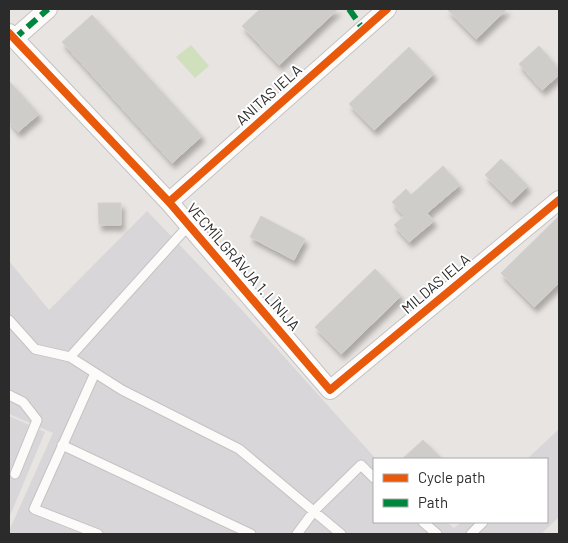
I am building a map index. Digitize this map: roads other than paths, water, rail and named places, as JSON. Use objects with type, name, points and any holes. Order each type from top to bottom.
[{"type":"street","points":[[11,36],[48,9]]},
{"type":"street","name":"ANITAS IELA","points":[[169,202],[386,9]]},
{"type":"street","name":"VECMĪLGRĀVJA 1. LĪNIJA","points":[[11,36],[169,202],[330,390]]},
{"type":"street","name":"MILDAS IELA","points":[[330,390],[559,200]]},
{"type":"lane","points":[[70,357],[189,226]]},
{"type":"lane","points":[[9,320],[35,350],[70,357],[122,390],[239,449],[341,534]]},
{"type":"lane","points":[[95,372],[34,509],[98,534]]},
{"type":"lane","points":[[9,395],[23,402],[37,420],[15,474]]},
{"type":"lane","points":[[62,445],[251,534]]},
{"type":"lane","points":[[297,534],[314,512],[361,465],[373,477]]},
{"type":"lane","points":[[424,523],[437,534]]},
{"type":"lane","points":[[471,534],[482,523]]}]
